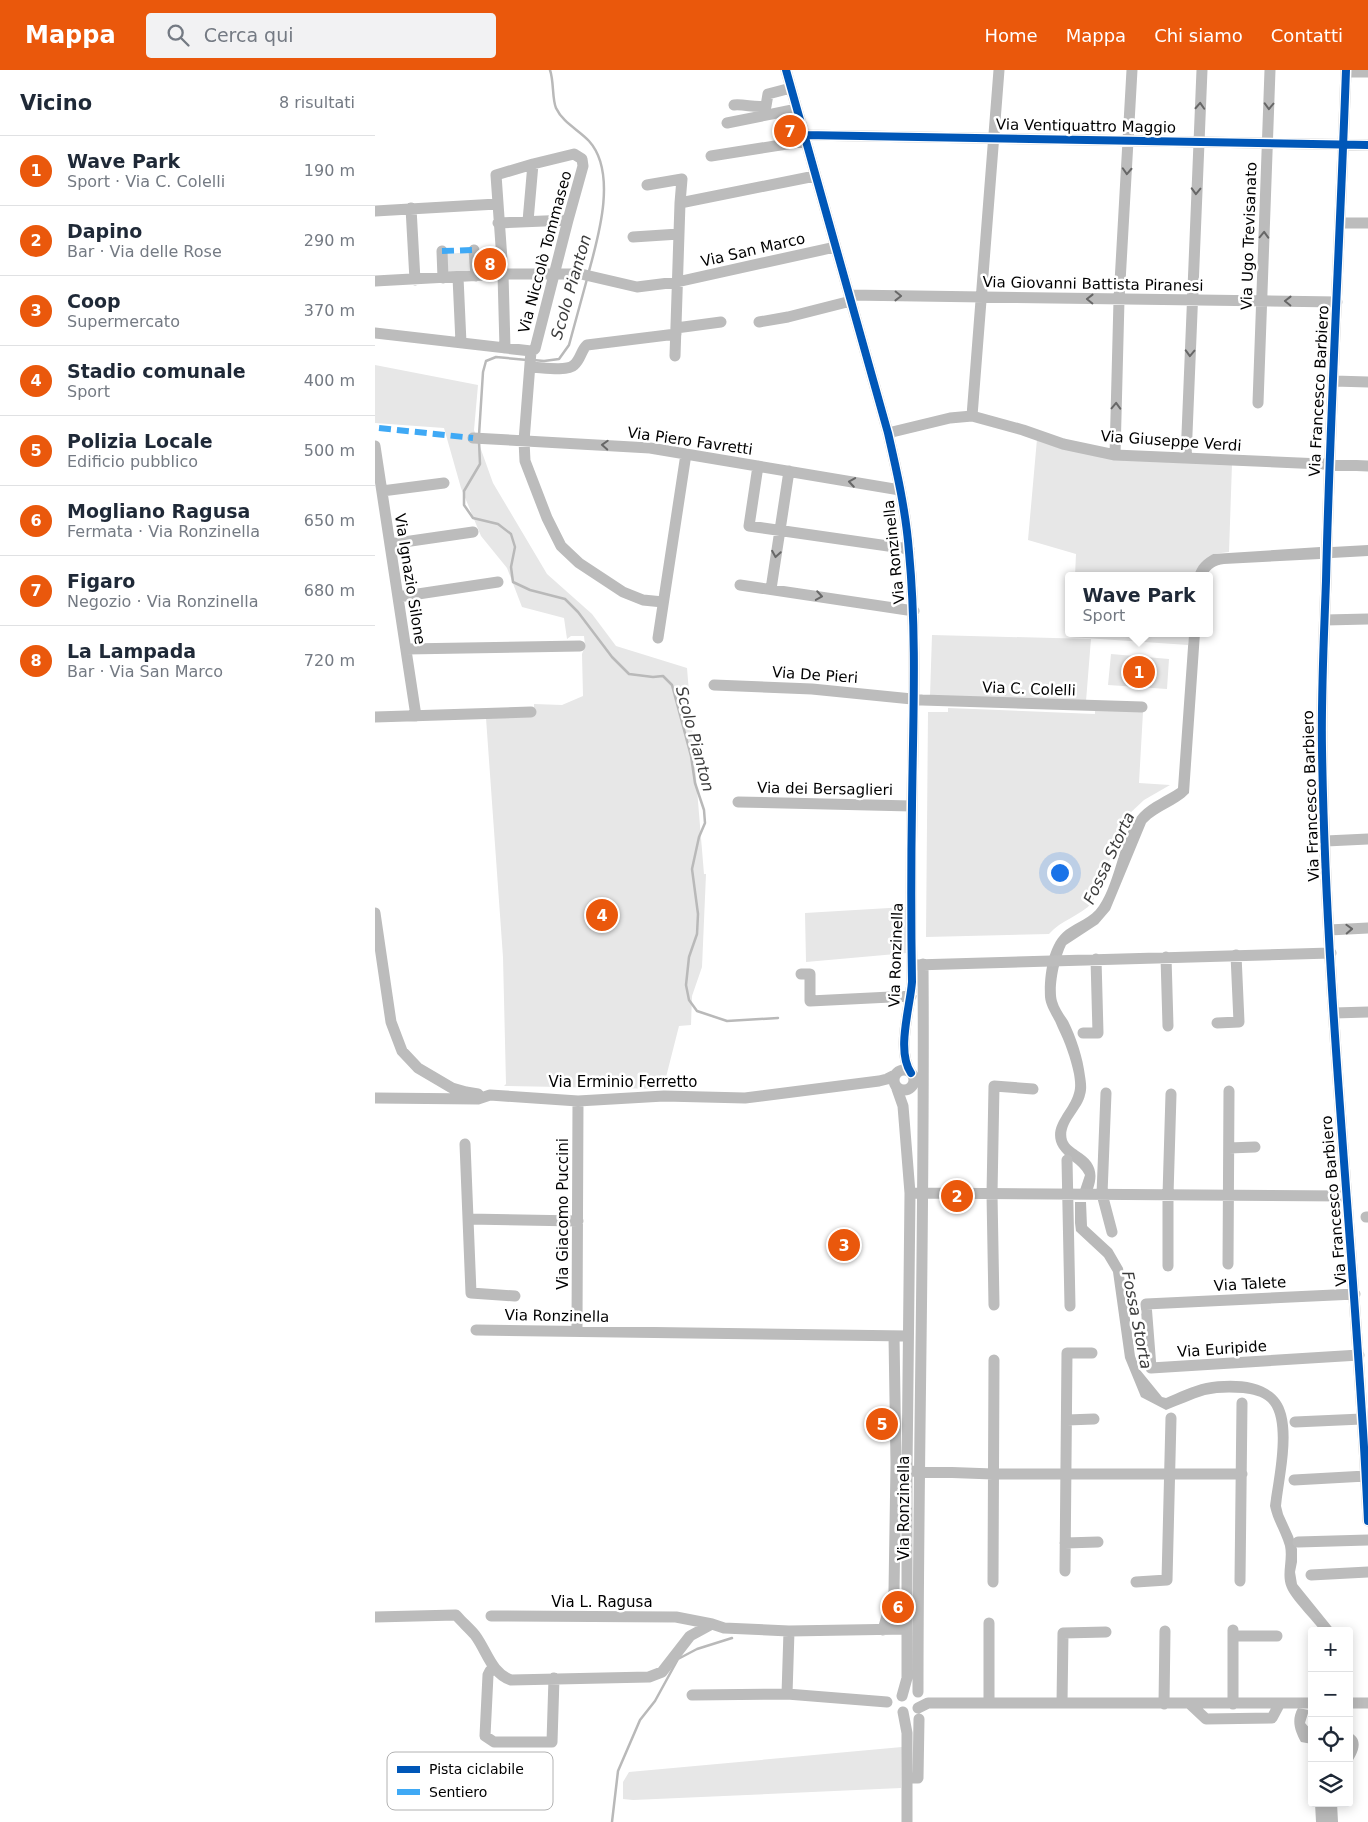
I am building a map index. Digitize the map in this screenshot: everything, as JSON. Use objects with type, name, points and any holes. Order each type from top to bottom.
[{"type":"street","name":"Via Ronzinella","points":[[785,70],[888,433],[900,490],[909,550],[914,611],[912,806],[922,1193],[907,1629],[907,1678],[902,1696],[908,1694],[917,1705]]},
{"type":"street","points":[[971,416],[999,70]]},
{"type":"street","points":[[1115,455],[1119,300],[1132,70]]},
{"type":"street","points":[[1186,458],[1197,142],[1202,70]]},
{"type":"street","name":"Via Ugo Trevisanato","points":[[1257,403],[1270,70]]},
{"type":"street","points":[[1346,71],[1368,72]]},
{"type":"street","name":"Via Francesco Barbiero","points":[[1346,71],[1341,223],[1329,465],[1322,734],[1329,930],[1346,1196],[1355,1294],[1368,1521]]},
{"type":"street","points":[[734,105],[745,104],[757,108],[766,106],[768,94],[791,88]]},
{"type":"street","points":[[727,123],[797,109]]},
{"type":"street","points":[[711,156],[805,138]]},
{"type":"street","name":"Via Ventiquattro Maggio","points":[[805,138],[993,138],[1368,145]]},
{"type":"street","name":"Via Niccolò Tommaseo","points":[[497,204],[496,175],[574,154],[582,159],[583,166],[535,349],[530,359],[524,441],[525,461],[547,518],[561,546],[579,563],[623,592],[643,600],[663,602]]},
{"type":"street","points":[[528,221],[533,164]]},
{"type":"street","points":[[680,203],[815,176]]},
{"type":"street","points":[[647,186],[682,179],[675,356]]},
{"type":"street","points":[[375,210],[497,204],[503,274],[505,348]]},
{"type":"street","points":[[411,208],[415,280]]},
{"type":"street","points":[[498,223],[568,220]]},
{"type":"street","points":[[1341,223],[1368,223]]},
{"type":"street","points":[[633,237],[679,234]]},
{"type":"street","name":"Via San Marco","points":[[375,281],[503,274],[554,274],[586,275],[637,287],[677,282],[835,247]]},
{"type":"street","points":[[474,250],[476,276]]},
{"type":"street","points":[[442,252],[443,278]]},
{"type":"street","points":[[458,277],[461,343]]},
{"type":"street","name":"Via Giovanni Battista Piranesi","points":[[850,298],[981,297],[1337,302]]},
{"type":"street","points":[[759,322],[788,317],[850,298]]},
{"type":"street","points":[[375,333],[505,348],[530,359],[568,369],[574,365],[587,345],[721,322]]},
{"type":"street","points":[[1334,381],[1368,382]]},
{"type":"street","name":"Via Giuseppe Verdi","points":[[888,433],[950,418],[971,416],[1023,430],[1063,444],[1115,455],[1368,466]]},
{"type":"street","name":"Via Piero Favretti","points":[[473,438],[650,448],[900,490]]},
{"type":"street","name":"Via Ignazio Silone","points":[[375,446],[416,716]]},
{"type":"street","points":[[658,638],[686,454]]},
{"type":"street","points":[[758,466],[749,526],[909,550]]},
{"type":"street","points":[[771,589],[789,471]]},
{"type":"street","points":[[382,491],[444,483]]},
{"type":"street","points":[[390,544],[473,532]]},
{"type":"street","points":[[398,596],[498,582]]},
{"type":"street","points":[[740,585],[914,611]]},
{"type":"street","points":[[1325,620],[1368,619]]},
{"type":"street","points":[[406,649],[580,646]]},
{"type":"street","name":"Via De Pieri","points":[[714,684],[812,689],[914,700]]},
{"type":"street","name":"Via C. Colelli","points":[[914,700],[1142,707]]},
{"type":"street","points":[[375,717],[531,712]]},
{"type":"street","name":"Via dei Bersaglieri","points":[[738,802],[912,806]]},
{"type":"street","points":[[1325,841],[1368,839]]},
{"type":"street","points":[[375,914],[391,1022],[401,1051],[418,1068],[452,1088],[490,1095]]},
{"type":"street","points":[[1329,930],[1368,928]]},
{"type":"street","points":[[917,964],[1331,953]]},
{"type":"street","points":[[1217,1023],[1239,1022],[1236,955]]},
{"type":"street","points":[[1166,957],[1168,1026]]},
{"type":"street","points":[[1083,1033],[1098,1033],[1096,960]]},
{"type":"street","name":"Via Ronzinella","points":[[907,1778],[918,1778],[913,1471],[908,1336],[910,1193],[902,1099],[896,1080],[902,1063],[905,1029],[917,964]]},
{"type":"street","name":"Via Ronzinella","points":[[801,974],[810,974],[810,1001],[911,996]]},
{"type":"street","points":[[1334,1013],[1368,1012]]},
{"type":"street","name":"Via Ronzinella","points":[[903,1113],[906,1099],[914,1080],[907,1065],[904,1047]]},
{"type":"street","points":[[911,1073],[905,1070],[896,1080],[906,1091],[912,1087]]},
{"type":"street","name":"Via Erminio Ferretto","points":[[375,1098],[478,1099],[490,1095],[578,1100],[671,1096],[745,1098],[870,1082],[888,1083],[896,1080]]},
{"type":"street","points":[[994,1305],[992,1194],[994,1086],[1033,1090]]},
{"type":"street","points":[[1228,1264],[1229,1091]]},
{"type":"street","points":[[1106,1093],[1102,1194],[1112,1232]]},
{"type":"street","points":[[1168,1266],[1167,1195],[1171,1094]]},
{"type":"street","name":"Via Giacomo Puccini","points":[[577,1327],[578,1100]]},
{"type":"street","points":[[465,1144],[471,1293],[515,1296]]},
{"type":"street","points":[[1229,1148],[1255,1147]]},
{"type":"street","points":[[1067,1160],[1070,1306]]},
{"type":"street","points":[[910,1193],[1346,1196]]},
{"type":"street","points":[[468,1220],[578,1220]]},
{"type":"street","name":"Via Talete","points":[[1146,1304],[1355,1294]]},
{"type":"street","name":"Via Euripide","points":[[1146,1304],[1151,1368],[1359,1355]]},
{"type":"street","name":"Via Ronzinella","points":[[476,1330],[908,1336]]},
{"type":"street","points":[[883,1630],[894,1591],[896,1464],[894,1336]]},
{"type":"street","points":[[1065,1571],[1067,1352],[1092,1353]]},
{"type":"street","points":[[993,1582],[994,1360]]},
{"type":"street","points":[[1239,1581],[1242,1403]]},
{"type":"street","points":[[1136,1582],[1167,1580],[1171,1418]]},
{"type":"street","points":[[1067,1420],[1094,1419]]},
{"type":"street","points":[[1295,1422],[1363,1419]]},
{"type":"street","points":[[913,1471],[993,1474],[1242,1474]]},
{"type":"street","points":[[1294,1480],[1366,1476]]},
{"type":"street","points":[[1298,1542],[1368,1540]]},
{"type":"street","points":[[1065,1543],[1098,1542]]},
{"type":"street","points":[[1311,1575],[1368,1572]]},
{"type":"street","points":[[375,1617],[456,1615],[475,1636],[494,1668],[511,1680],[649,1677],[662,1672],[690,1636],[712,1624]]},
{"type":"street","name":"Via L. Ragusa","points":[[491,1616],[676,1617],[724,1628],[789,1632],[907,1629]]},
{"type":"street","points":[[989,1623],[989,1703]]},
{"type":"street","points":[[1164,1704],[1165,1630]]},
{"type":"street","points":[[787,1694],[789,1632]]},
{"type":"street","points":[[1062,1703],[1063,1634],[1106,1632]]},
{"type":"street","points":[[1233,1704],[1233,1633],[1277,1636]]},
{"type":"street","points":[[494,1668],[488,1675],[485,1736],[494,1742],[552,1742],[554,1678]]},
{"type":"street","name":"Via Ronzinella","points":[[907,1678],[917,1705],[907,1733],[907,1822]]},
{"type":"street","points":[[692,1695],[787,1694],[887,1702]]},
{"type":"street","points":[[917,1705],[989,1703],[1308,1703]]},
{"type":"street","points":[[1190,1704],[1206,1719],[1272,1718],[1280,1703]]},
{"type":"street","points":[[1353,1703],[1368,1703]]},
{"type":"shaded area","points":[[472,252],[473,273],[446,274],[445,254]]},
{"type":"shaded area","points":[[375,365],[478,385],[474,430],[493,483],[547,574],[592,614],[616,646],[687,668],[704,874],[706,874],[702,967],[692,996],[691,1025],[679,1026],[663,1089],[504,1086],[506,1084],[503,957],[486,718],[534,717],[534,704],[562,705],[583,696],[582,654],[585,646],[584,636],[571,636],[567,639],[564,618],[522,607],[507,568],[481,536],[461,488],[444,428],[375,423]]},
{"type":"shaded area","points":[[1037,439],[1062,447],[1232,464],[1229,552],[1213,554],[1195,572],[1075,572],[1076,554],[1028,540]]},
{"type":"shaded area","points":[[1368,545],[1368,556],[1332,558],[1332,547]]},
{"type":"shaded area","points":[[1320,547],[1320,559],[1224,564],[1213,567],[1209,572],[1196,572],[1201,563],[1213,554]]},
{"type":"shaded area","points":[[932,635],[1091,639],[1086,701],[930,696]]},
{"type":"shaded area","points":[[1071,637],[1189,637],[1188,645]]},
{"type":"shaded area","points":[[1189,637],[1200,637],[1189,793],[1146,823],[1110,910],[1098,924],[1066,945],[1061,957],[1056,988],[1057,1001],[1076,1041],[1083,1062],[1086,1086],[1083,1101],[1067,1128],[1066,1134],[1069,1143],[1088,1159],[1095,1172],[1093,1189],[1080,1190],[1085,1175],[1059,1148],[1055,1133],[1075,1091],[1075,1084],[1073,1068],[1061,1033],[1048,1009],[1045,997],[1048,960],[1060,936],[1066,930],[1092,914],[1099,906],[1110,884],[1127,833],[1133,822],[1149,806],[1178,788]]},
{"type":"shaded area","points":[[1111,654],[1169,659],[1167,689],[1108,685]]},
{"type":"shaded area","points":[[948,708],[1095,714],[1095,709],[1143,712],[1139,783],[1170,785],[1144,800],[1128,815],[1092,903],[1049,934],[926,937],[928,712],[948,712]]},
{"type":"shaded area","points":[[906,907],[907,953],[806,962],[805,913]]},
{"type":"shaded area","points":[[1075,1202],[1086,1202],[1087,1226],[1112,1249],[1123,1268],[1135,1356],[1140,1370],[1162,1397],[1166,1398],[1206,1383],[1242,1381],[1264,1387],[1281,1402],[1286,1414],[1289,1436],[1281,1506],[1297,1549],[1295,1572],[1297,1584],[1332,1627],[1318,1627],[1289,1592],[1285,1583],[1285,1546],[1270,1506],[1276,1467],[1278,1436],[1274,1411],[1263,1398],[1243,1393],[1214,1393],[1166,1410],[1141,1397],[1125,1358],[1113,1272],[1104,1257],[1076,1231]]},
{"type":"shaded area","points":[[1298,1708],[1308,1710],[1305,1723],[1308,1726],[1308,1743],[1301,1742],[1297,1734],[1294,1721]]},
{"type":"shaded area","points":[[1353,1734],[1359,1743],[1353,1760]]},
{"type":"shaded area","points":[[902,1747],[901,1788],[623,1799],[623,1782],[629,1772]]},
{"type":"shaded area","points":[[1315,1807],[1337,1807],[1338,1822],[1316,1822]]},
{"type":"waterway","name":"Scolo Pianton","points":[[550,70],[556,108],[567,122],[589,141],[597,154],[602,169],[604,186],[601,222],[589,271]]},
{"type":"waterway","name":"Scolo Pianton","points":[[533,360],[559,359],[569,345],[587,279]]},
{"type":"waterway","name":"Scolo Pianton","points":[[479,435],[483,372],[486,361],[496,357],[527,360]]},
{"type":"waterway","name":"Scolo Pianton","points":[[479,441],[480,464],[464,491],[464,505],[473,518],[498,524],[511,534],[515,547],[511,567],[513,582],[530,590],[565,599],[578,612],[612,657],[629,674],[653,677],[663,676],[672,685],[691,756],[695,783],[704,810],[705,823],[699,837],[692,869],[698,914],[697,934],[689,957],[686,985],[689,1000],[697,1011],[727,1021],[778,1018]]},
{"type":"waterway","name":"Scolo Pianton","points":[[612,1822],[618,1771],[640,1720],[655,1701],[678,1659],[697,1649],[732,1638]]},
{"type":"marked path","points":[[442,251],[474,250]]},
{"type":"marked path","points":[[379,428],[473,438]]},
{"type":"cycle path","points":[[786,70],[888,433],[901,492],[908,537],[914,647],[911,871],[912,982],[904,1041],[907,1064],[911,1073]]},
{"type":"cycle path","points":[[1346,70],[1330,453],[1322,686],[1322,749],[1329,942],[1363,1424],[1368,1521]]},
{"type":"cycle path","points":[[804,135],[1368,145]]},
{"type":"place","name":"Figaro","points":[[790,131]]},
{"type":"place","name":"La Lampada","points":[[490,264]]},
{"type":"place","name":"Wave Park","points":[[1139,672]]},
{"type":"place","name":"Stadio comunale","points":[[602,915]]},
{"type":"place","name":"Dapino","points":[[957,1196]]},
{"type":"place","name":"Coop","points":[[844,1245]]},
{"type":"place","name":"Polizia Locale","points":[[882,1424]]},
{"type":"place","name":"Mogliano Ragusa","points":[[898,1607]]},
{"type":"water label","name":"Fossa Storta","points":[[1109,858]]},
{"type":"water label","name":"Fossa Storta","points":[[1137,1320]]}]
